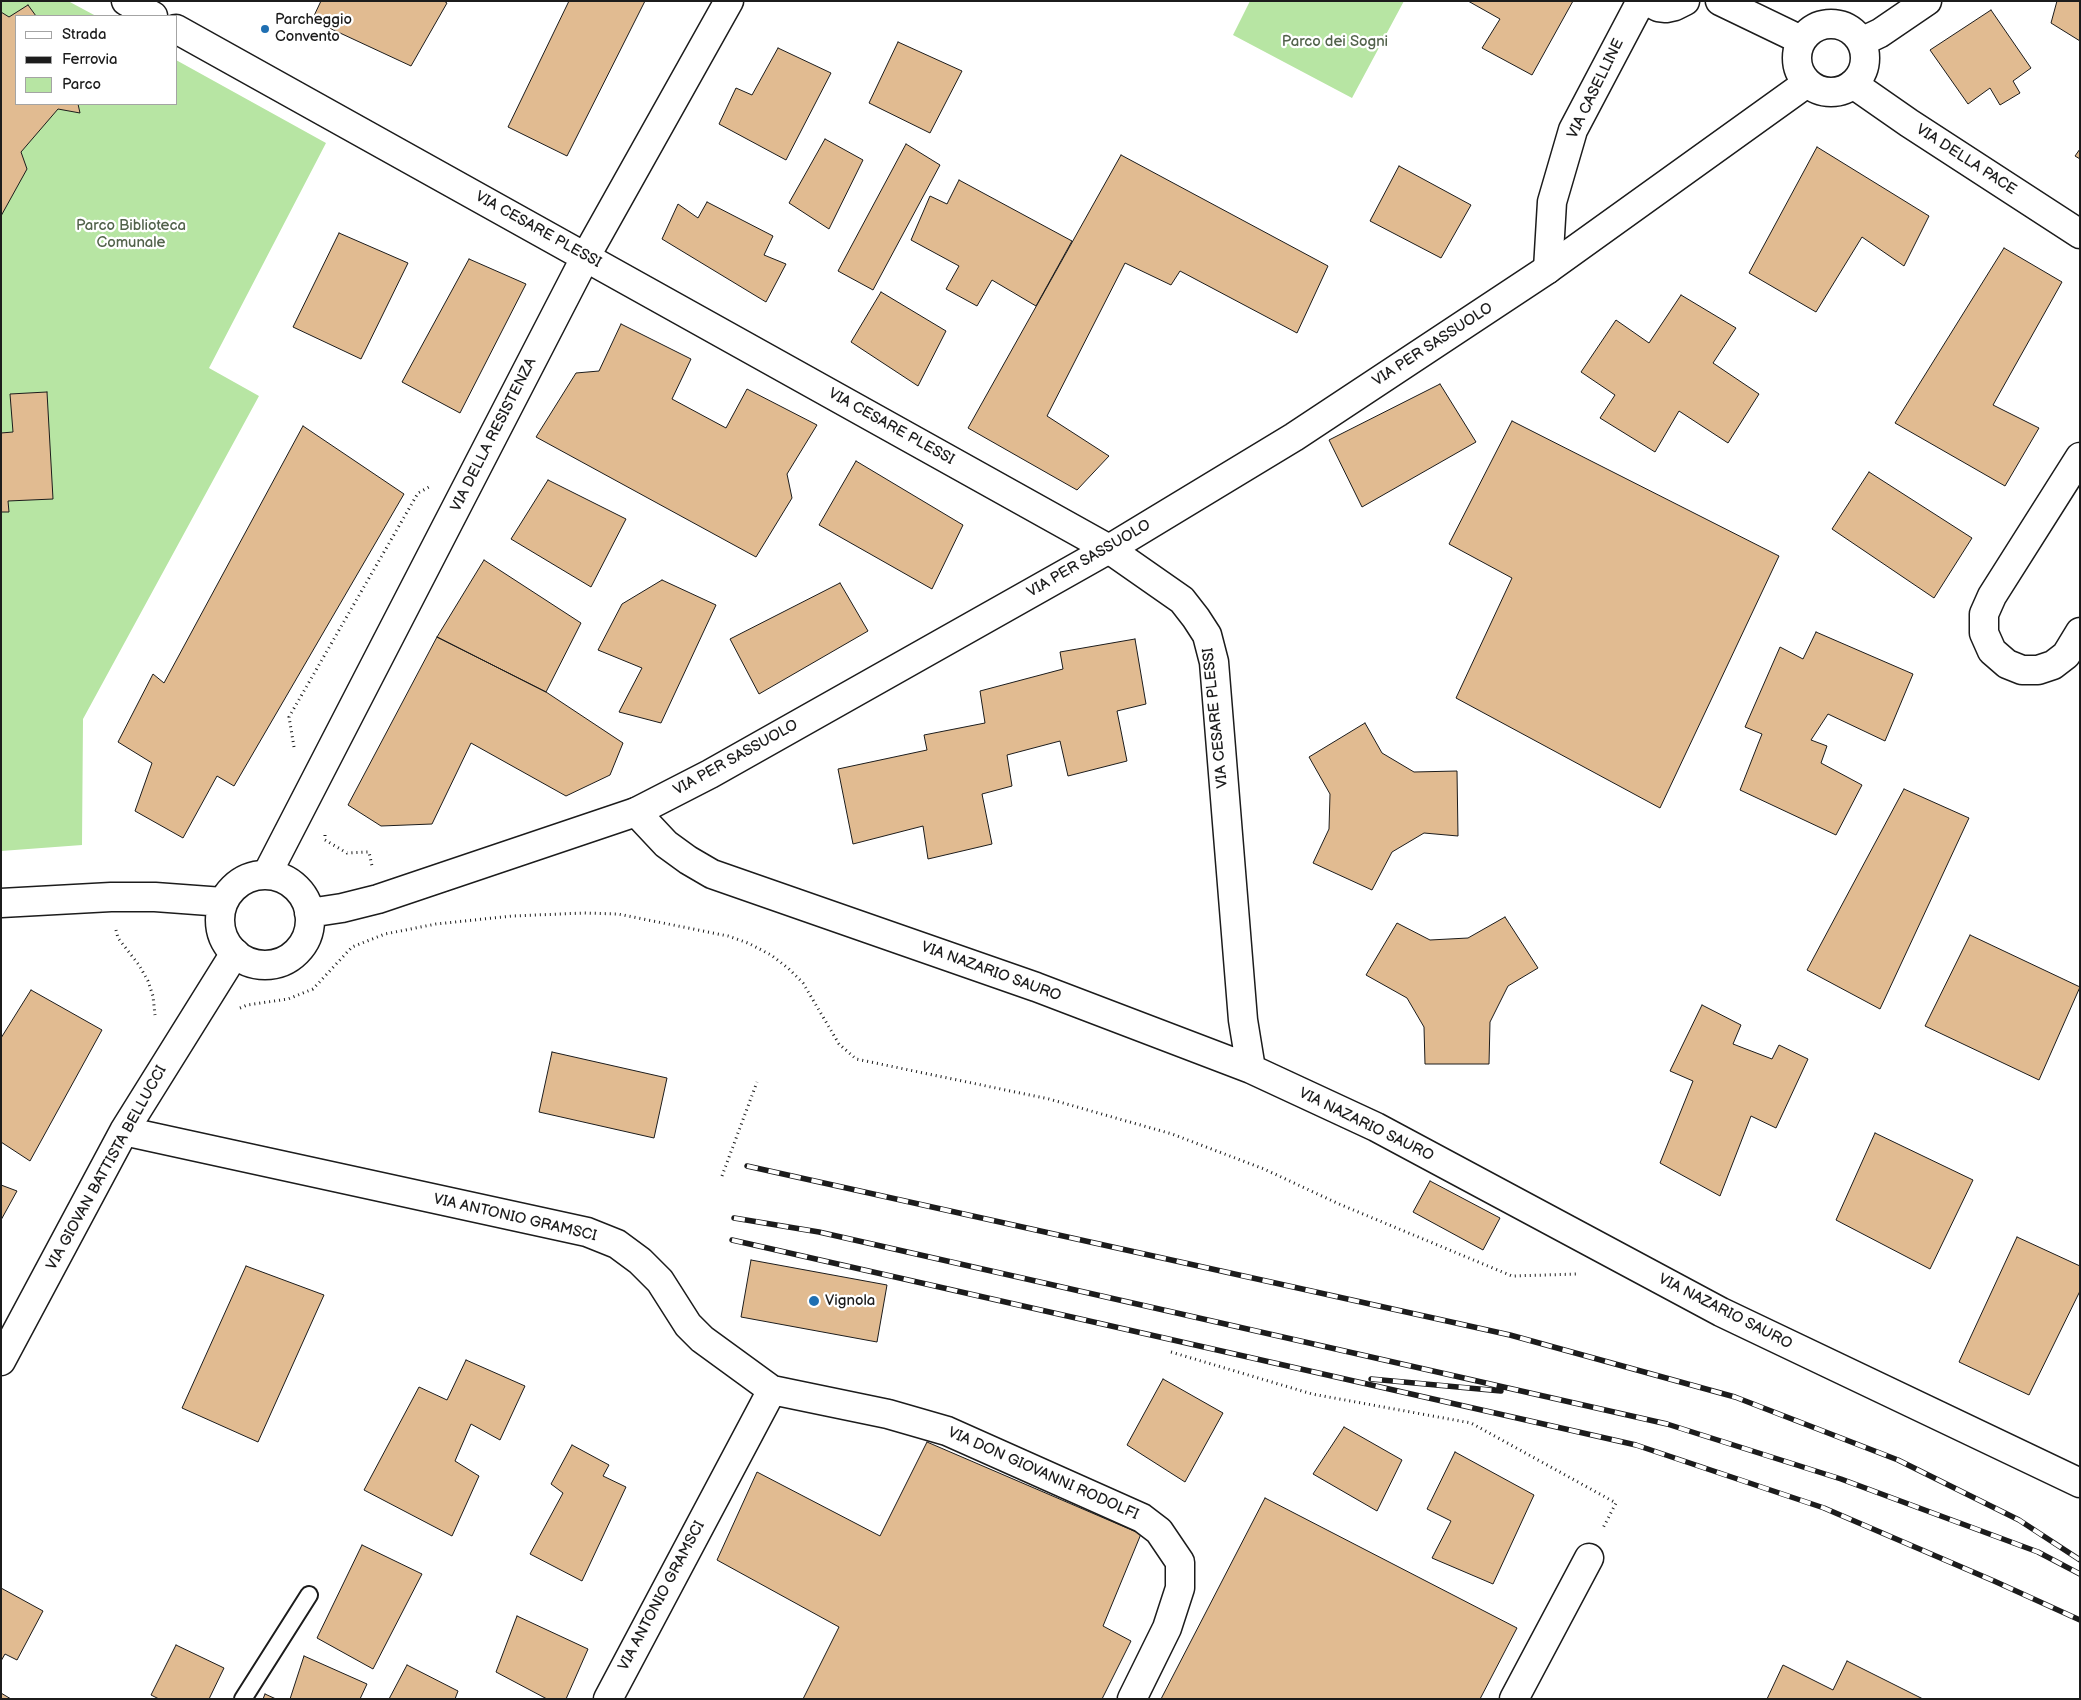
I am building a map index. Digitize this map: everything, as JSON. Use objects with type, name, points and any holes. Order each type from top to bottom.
[{"type":"street","points":[[126,1],[151,15]]},
{"type":"street","name":"VIA DELLA RESISTENZA","points":[[267,874],[586,256],[729,1]]},
{"type":"street","name":"VIA CASELLINE","points":[[1548,269],[1552,202],[1573,130],[1641,1]]},
{"type":"street","points":[[1647,1],[1658,7],[1666,8],[1685,1]]},
{"type":"street","points":[[1720,1],[1801,40]]},
{"type":"street","points":[[1861,42],[1880,33],[1926,1]]},
{"type":"street","points":[[1826,23],[1837,23],[1855,33],[1861,42],[1864,50],[1863,69],[1853,84],[1844,90],[1825,92],[1807,83],[1800,74],[1796,62],[1797,51],[1801,40],[1807,32],[1826,23]]},
{"type":"street","name":"VIA CESARE PLESSI","points":[[178,30],[1109,549],[1182,600],[1207,635],[1214,662],[1243,1020],[1251,1069]]},
{"type":"street","name":"VIA PER SASSUOLO","points":[[309,913],[342,908],[378,899],[636,812],[710,774],[1109,549],[1294,437],[1548,269],[1807,83]]},
{"type":"street","name":"VIA DELLA PACE","points":[[1853,84],[1909,123],[2080,234]]},
{"type":"street","points":[[2080,457],[1992,596],[1984,614],[1984,634],[1992,651],[2007,664],[2022,670],[2038,670],[2053,665],[2066,655],[2080,632]]},
{"type":"street","name":"VIA NAZARIO SAURO","points":[[636,812],[666,844],[712,874],[1036,987],[1251,1069],[1376,1127],[1721,1312],[2080,1483]]},
{"type":"street","points":[[267,874],[282,877],[296,886],[305,898],[309,913],[309,926],[305,940],[298,951],[286,960],[273,964],[259,965],[246,961],[235,954],[225,943],[220,929],[220,915],[223,902],[230,890],[241,881],[254,875],[267,874]]},
{"type":"street","points":[[1,903],[155,896],[223,902]]},
{"type":"street","name":"VIA GIOVAN BATTISTA BELLUCCI","points":[[1,1361],[124,1131],[235,954]]},
{"type":"street","name":"VIA ANTONIO GRAMSCI","points":[[124,1131],[586,1232],[617,1244],[640,1261],[660,1281],[688,1325],[697,1334],[772,1390],[608,1699]]},
{"type":"street","name":"VIA DON GIOVANNI RODOLFI","points":[[772,1390],[888,1414],[947,1431],[1142,1518],[1159,1531],[1180,1562],[1180,1588],[1167,1628],[1132,1699]]},
{"type":"street","points":[[1514,1699],[1589,1558]]},
{"type":"lane","points":[[243,1699],[309,1595]]},
{"type":"path","points":[[111,897],[118,938],[139,965],[148,981],[156,1014]]},
{"type":"path","points":[[237,1010],[247,1005],[288,999],[313,988],[352,947],[385,934],[436,924],[504,917],[584,913],[618,914],[728,936],[748,943],[771,955],[803,983],[839,1044],[856,1059],[1049,1099],[1172,1134],[1264,1169],[1339,1204],[1512,1276],[1578,1274],[1587,1278]]},
{"type":"path","points":[[722,1176],[757,1082]]},
{"type":"path","points":[[1171,1352],[1312,1394],[1471,1423],[1616,1503],[1589,1558]]},
{"type":"green space","name":"Parco Biblioteca Comunale","points":[[1,1],[68,1],[94,15],[15,15],[15,105],[178,105],[178,61],[326,143],[209,368],[259,396],[83,719],[82,845],[1,851]]},
{"type":"green space","name":"Parco dei Sogni","points":[[1250,1],[1404,1],[1352,98],[1233,35]]},
{"type":"building","points":[[321,1],[444,1],[447,3],[411,66],[312,20]]},
{"type":"building","points":[[569,1],[645,1],[567,156],[508,127]]},
{"type":"building","points":[[1468,1],[1573,1],[1532,75],[1482,48],[1500,19]]},
{"type":"building","points":[[2057,1],[2080,1],[2080,41],[2051,23]]},
{"type":"building","points":[[28,5],[35,15],[15,15],[15,105],[78,105],[80,113],[58,109],[21,152],[27,169],[1,216],[1,12],[9,17]]},
{"type":"building","points":[[1991,10],[2031,68],[2013,81],[2020,93],[2000,105],[1990,88],[1968,104],[1930,50]]},
{"type":"building","points":[[898,42],[962,71],[930,133],[869,103]]},
{"type":"building","points":[[778,48],[831,73],[786,160],[719,124],[736,88],[752,95]]},
{"type":"building","points":[[825,139],[863,160],[829,229],[789,203]]},
{"type":"building","points":[[906,144],[940,165],[873,290],[838,271]]},
{"type":"building","points":[[1817,147],[1929,216],[1904,266],[1862,237],[1816,312],[1749,273]]},
{"type":"building","points":[[2080,149],[2080,159],[2075,156]]},
{"type":"building","points":[[1121,155],[1328,266],[1297,333],[1180,271],[1171,285],[1125,263],[1047,416],[1109,456],[1077,490],[968,428]]},
{"type":"building","points":[[1399,166],[1471,205],[1441,258],[1370,221]]},
{"type":"building","points":[[959,180],[1072,241],[1036,306],[992,280],[977,306],[946,289],[959,266],[911,240],[930,196],[947,204]]},
{"type":"building","points":[[707,202],[773,236],[764,255],[786,264],[766,302],[662,239],[678,204],[698,218]]},
{"type":"building","points":[[339,233],[408,263],[361,359],[293,327]]},
{"type":"building","points":[[2004,248],[2062,282],[1993,405],[2039,428],[2005,486],[1895,423]]},
{"type":"building","points":[[469,259],[526,284],[460,413],[402,382]]},
{"type":"building","points":[[881,292],[946,331],[918,386],[851,342]]},
{"type":"building","points":[[1681,295],[1736,328],[1713,363],[1759,394],[1728,443],[1679,411],[1655,452],[1600,418],[1615,395],[1581,372],[1616,320],[1649,343]]},
{"type":"building","points":[[621,324],[691,359],[672,399],[726,428],[747,389],[817,425],[787,474],[792,498],[756,557],[536,437],[576,373],[599,371]]},
{"type":"building","points":[[1440,384],[1476,442],[1362,507],[1329,440]]},
{"type":"building","points":[[47,392],[53,499],[8,501],[9,512],[1,512],[1,433],[13,432],[10,394]]},
{"type":"building","points":[[1512,421],[1779,556],[1660,808],[1456,698],[1512,578],[1449,544]]},
{"type":"building","points":[[303,426],[404,494],[234,786],[217,776],[183,838],[135,811],[152,763],[118,742],[153,674],[164,683]]},
{"type":"building","points":[[856,461],[963,525],[932,589],[819,525]]},
{"type":"building","points":[[1869,472],[1972,538],[1934,598],[1832,529]]},
{"type":"building","points":[[548,480],[626,519],[591,587],[511,539]]},
{"type":"building","points":[[484,560],[581,623],[546,692],[437,637]]},
{"type":"building","points":[[662,580],[716,605],[661,723],[619,712],[642,668],[598,650],[622,604]]},
{"type":"building","points":[[840,583],[868,631],[759,694],[730,639]]},
{"type":"building","points":[[1816,632],[1913,674],[1885,741],[1828,714],[1811,740],[1827,746],[1821,763],[1862,785],[1836,835],[1740,790],[1762,734],[1745,727],[1780,647],[1803,659]]},
{"type":"building","points":[[437,637],[546,692],[623,743],[610,775],[566,796],[471,743],[432,824],[381,826],[348,805]]},
{"type":"building","points":[[1135,639],[1146,704],[1117,711],[1127,761],[1068,776],[1060,741],[1007,755],[1012,786],[982,794],[992,844],[928,859],[923,826],[853,844],[838,769],[927,750],[924,735],[985,723],[980,691],[1063,669],[1060,652]]},
{"type":"building","points":[[1365,723],[1382,753],[1414,772],[1457,771],[1458,836],[1424,833],[1392,852],[1372,890],[1313,863],[1329,829],[1330,794],[1309,757]]},
{"type":"building","points":[[1904,789],[1969,818],[1880,1009],[1807,970]]},
{"type":"building","points":[[1505,917],[1538,968],[1508,986],[1490,1022],[1489,1064],[1425,1064],[1424,1027],[1407,998],[1366,975],[1397,923],[1430,940],[1468,938]]},
{"type":"building","points":[[1970,935],[2080,987],[2039,1080],[1925,1026]]},
{"type":"building","points":[[31,990],[102,1030],[30,1161],[1,1142],[1,1038]]},
{"type":"building","points":[[1702,1005],[1741,1025],[1733,1044],[1772,1059],[1779,1045],[1808,1059],[1776,1128],[1751,1116],[1720,1196],[1660,1163],[1693,1081],[1670,1071]]},
{"type":"building","points":[[552,1052],[667,1078],[654,1138],[539,1112]]},
{"type":"building","points":[[1875,1133],[1973,1180],[1930,1269],[1836,1220]]},
{"type":"building","points":[[1430,1181],[1500,1218],[1483,1250],[1413,1212]]},
{"type":"building","points":[[1,1185],[17,1191],[1,1220]]},
{"type":"building","points":[[2017,1237],[2080,1266],[2080,1291],[2029,1395],[1959,1362]]},
{"type":"building","points":[[751,1260],[887,1285],[877,1342],[741,1317]]},
{"type":"building","points":[[246,1266],[324,1295],[258,1442],[182,1408]]},
{"type":"building","points":[[466,1360],[525,1386],[500,1440],[471,1424],[455,1461],[479,1476],[452,1536],[364,1490],[419,1387],[447,1400]]},
{"type":"building","points":[[1163,1379],[1223,1413],[1185,1482],[1127,1445]]},
{"type":"building","points":[[1344,1427],[1402,1460],[1377,1511],[1313,1474]]},
{"type":"building","points":[[927,1442],[1141,1534],[1103,1626],[1131,1641],[1102,1699],[803,1699],[839,1627],[717,1560],[757,1472],[880,1536]]},
{"type":"building","points":[[572,1445],[609,1465],[603,1476],[626,1487],[582,1581],[530,1554],[563,1493],[551,1484]]},
{"type":"building","points":[[1455,1452],[1534,1495],[1493,1584],[1432,1558],[1451,1521],[1427,1509]]},
{"type":"building","points":[[1265,1498],[1517,1628],[1480,1699],[1161,1699]]},
{"type":"building","points":[[362,1545],[422,1574],[373,1669],[317,1638]]},
{"type":"building","points":[[1,1588],[43,1611],[17,1660],[5,1654],[1,1661]]},
{"type":"building","points":[[517,1616],[588,1649],[566,1699],[547,1699],[496,1672]]},
{"type":"building","points":[[176,1645],[224,1668],[209,1699],[159,1699],[151,1695]]},
{"type":"building","points":[[304,1656],[367,1684],[360,1699],[290,1699]]},
{"type":"building","points":[[1847,1661],[1923,1699],[1767,1699],[1783,1665],[1833,1690]]},
{"type":"building","points":[[407,1665],[458,1691],[455,1699],[389,1699]]},
{"type":"building","points":[[1,1693],[11,1699],[1,1699]]},
{"type":"building","points":[[265,1694],[276,1699],[263,1699]]},
{"type":"railway","points":[[747,1166],[1510,1335],[1735,1397],[1898,1460],[2019,1520],[2080,1560]]},
{"type":"railway","points":[[734,1218],[819,1232],[1667,1424],[1841,1479],[2038,1552],[2080,1574]]},
{"type":"railway","points":[[732,1240],[1636,1445],[1824,1508],[2080,1620]]},
{"type":"railway","points":[[1371,1379],[1501,1391]]},
{"type":"place","name":"Parcheggio Convento","points":[[265,29]]},
{"type":"place","name":"Vignola","points":[[814,1301]]}]
